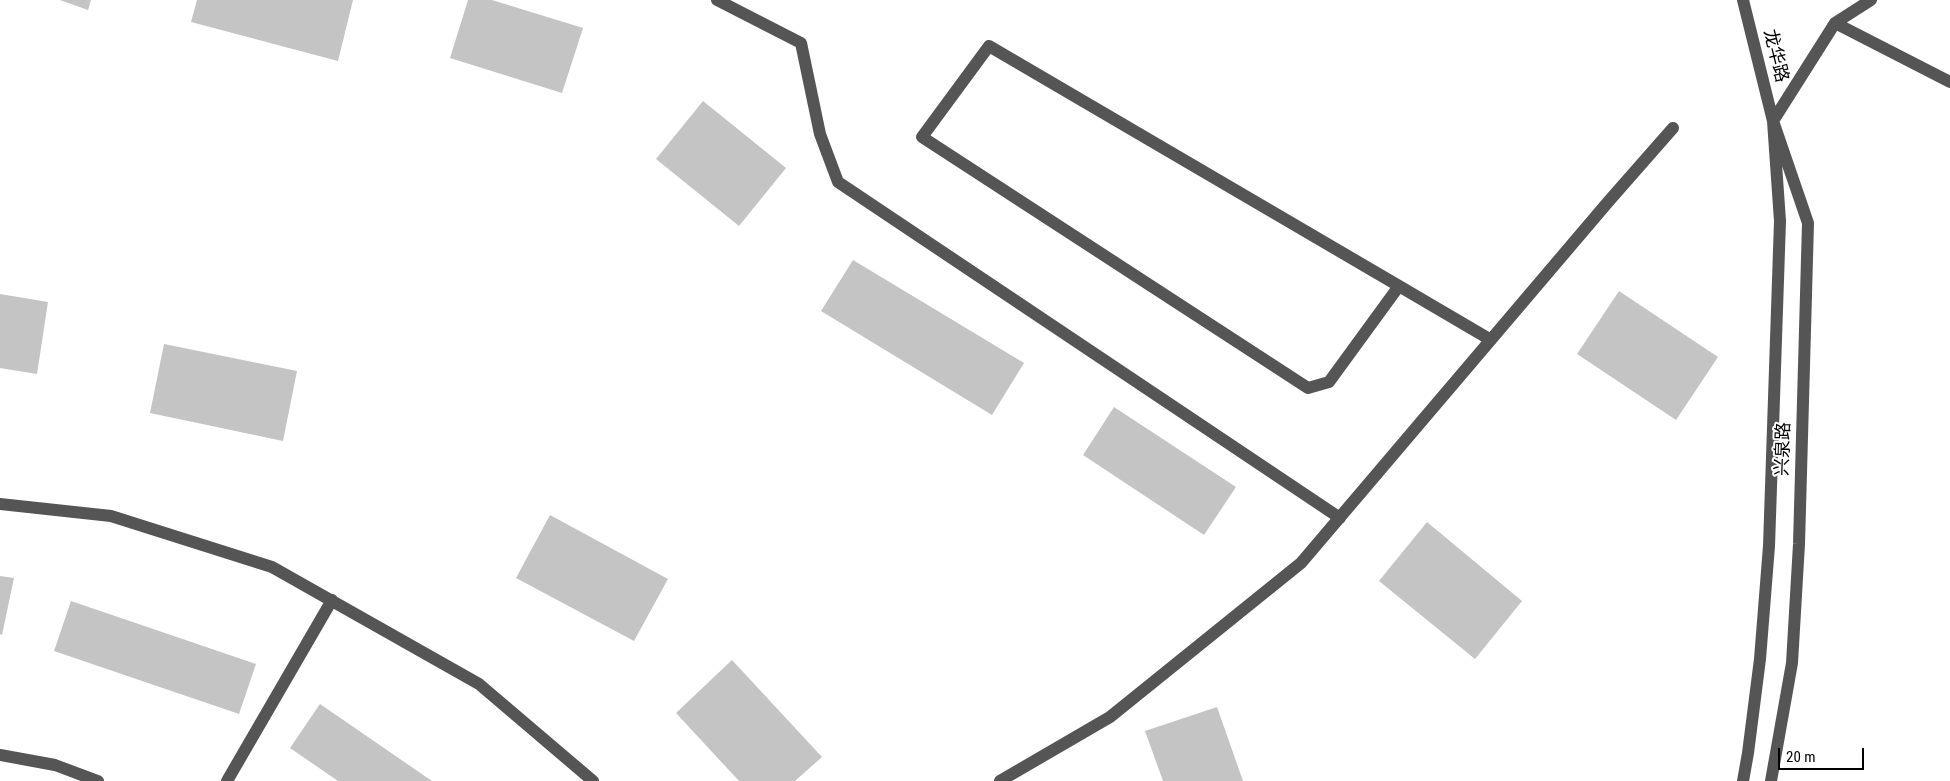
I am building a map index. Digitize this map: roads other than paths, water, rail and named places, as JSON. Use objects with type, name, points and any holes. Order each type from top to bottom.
[{"type":"street","points":[[717,0],[801,43],[820,134],[838,182],[1340,518]]},
{"type":"street","name":"龙华路","points":[[1743,0],[1773,121]]},
{"type":"street","points":[[1773,121],[1835,23],[1870,0]]},
{"type":"street","points":[[1835,23],[1950,82]]},
{"type":"street","points":[[1399,286],[1329,382],[1308,388],[922,137],[989,46],[1399,286],[1491,340]]},
{"type":"street","name":"兴泉路","points":[[1743,781],[1760,659],[1769,546],[1780,221],[1773,121]]},
{"type":"street","name":"兴泉路","points":[[1771,781],[1792,663],[1799,544],[1808,223],[1773,121]]},
{"type":"street","points":[[1000,781],[1110,717],[1302,563],[1673,128]]},
{"type":"street","points":[[0,504],[111,516],[272,567],[479,684],[593,781]]},
{"type":"street","points":[[227,781],[332,600]]},
{"type":"street","points":[[0,755],[56,764],[98,781]]}]
